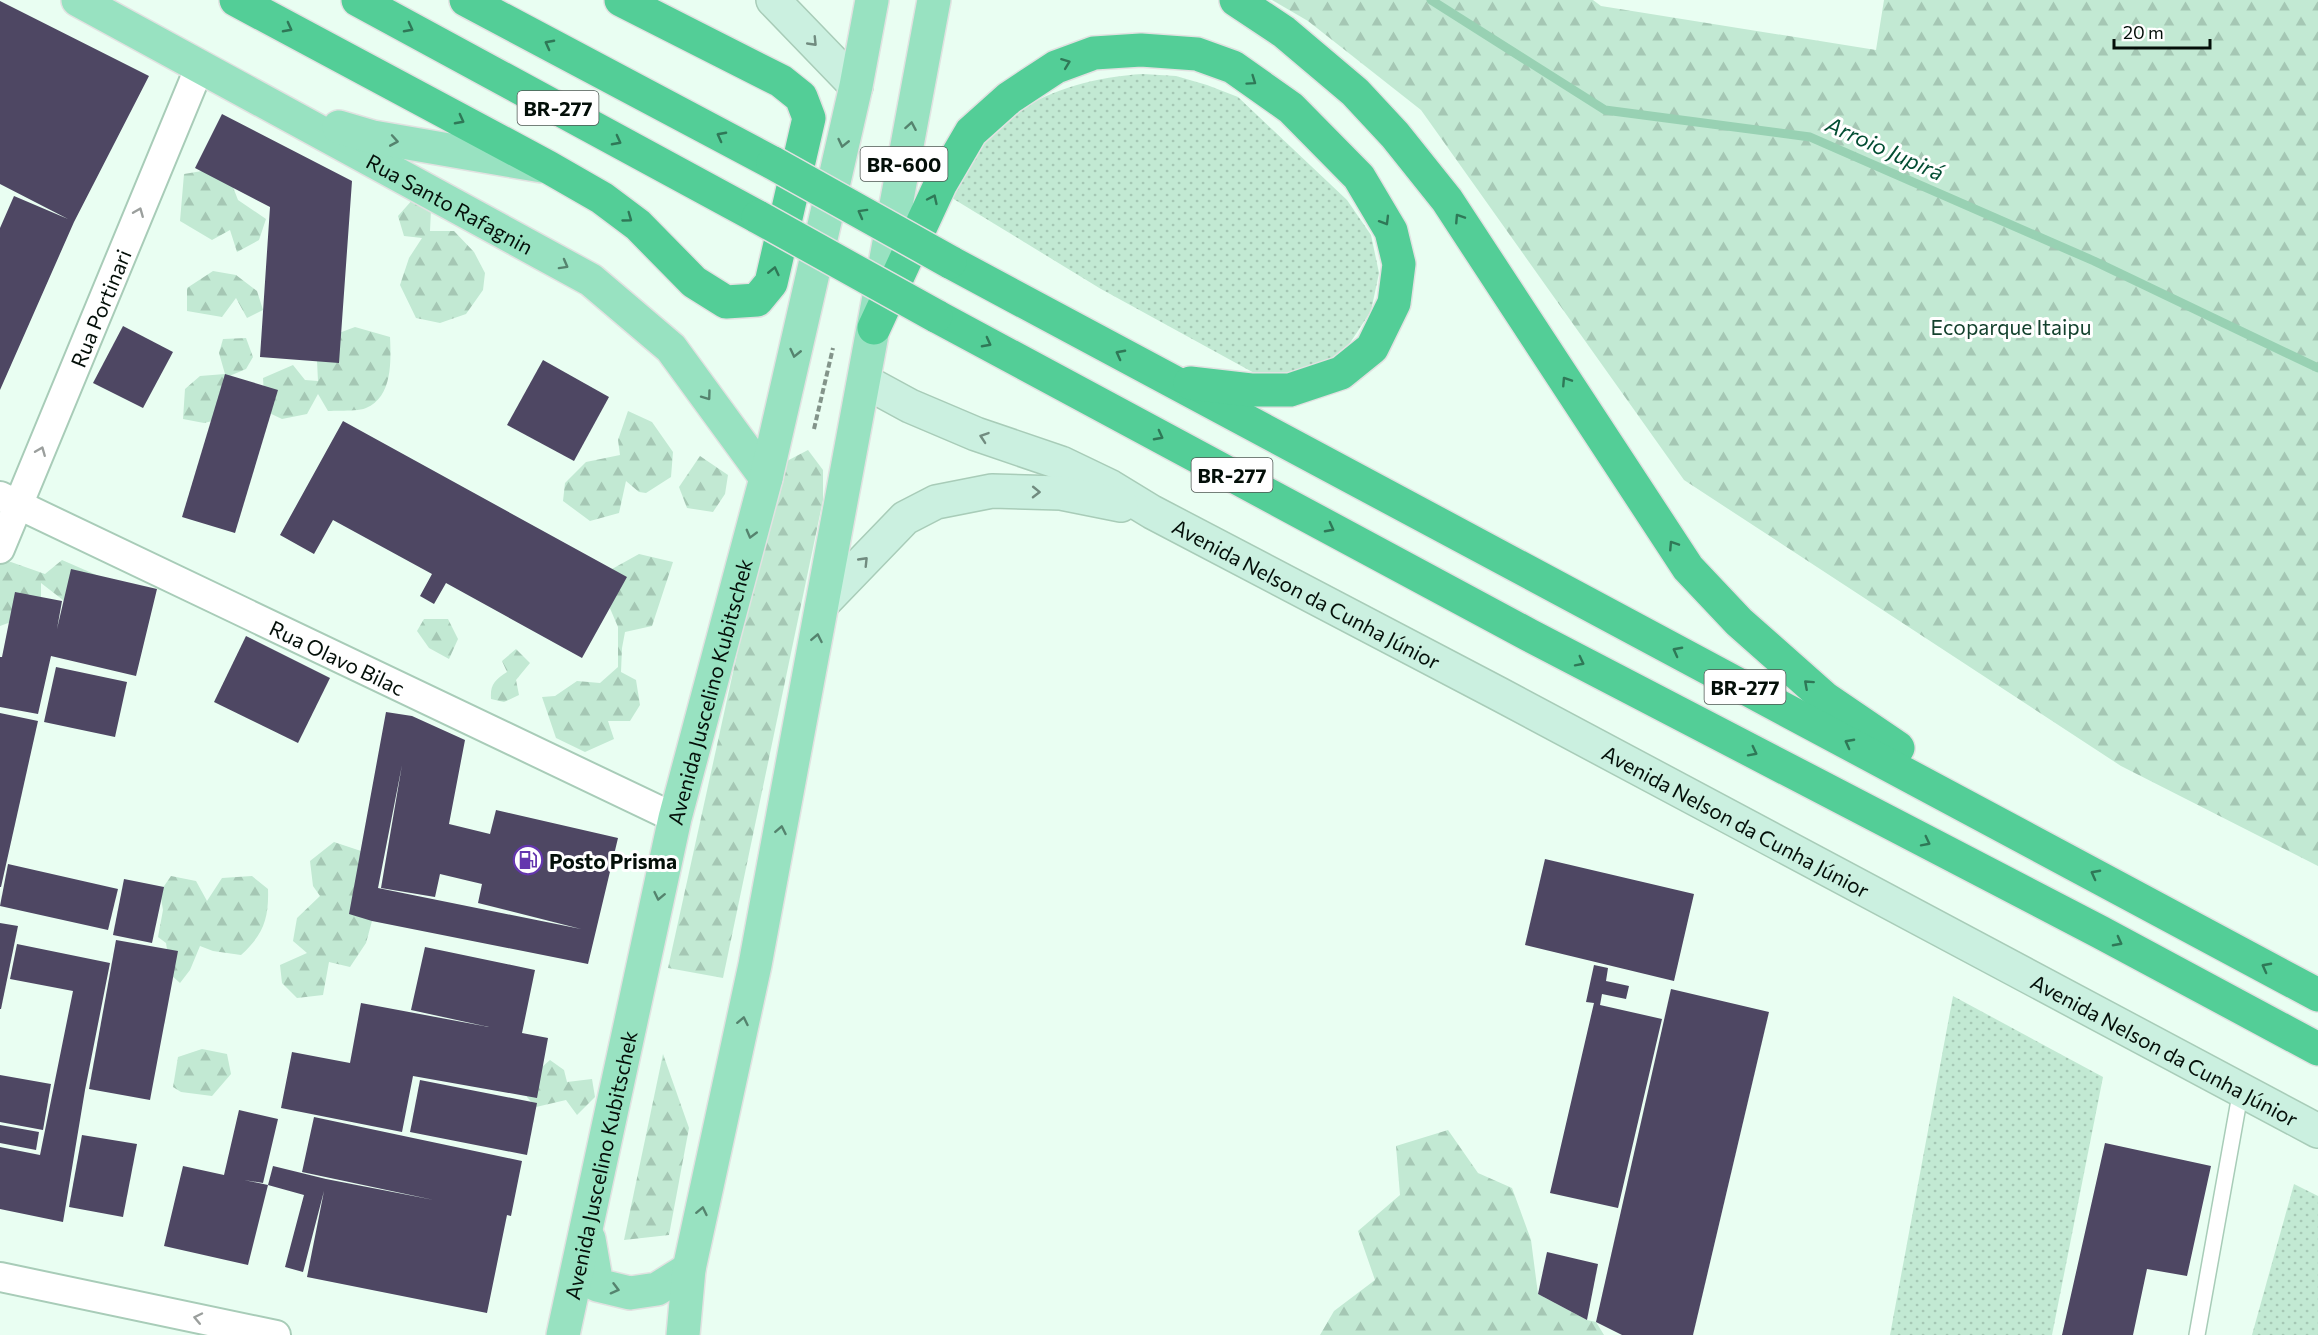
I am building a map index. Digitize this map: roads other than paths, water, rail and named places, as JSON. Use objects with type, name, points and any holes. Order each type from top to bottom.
[{"type":"highway","points":[[236,0],[602,198],[638,225],[694,282],[726,302],[758,300],[771,283],[809,118],[801,98],[781,81],[629,2]]},
{"type":"highway","name":"BR-277","points":[[358,0],[936,316],[1528,635],[2100,932],[2318,1049]]},
{"type":"highway","name":"BR-277","points":[[466,0],[2318,995]]},
{"type":"highway","points":[[1236,0],[1284,32],[1355,92],[1418,163],[1447,200],[1688,568],[1732,615],[1826,699],[2046,848]]},
{"type":"highway","points":[[874,328],[945,176],[971,132],[1009,98],[1056,67],[1094,53],[1141,50],[1197,54],[1233,67],[1291,108],[1359,177],[1391,231],[1400,264],[1394,303],[1372,348],[1341,373],[1290,390],[1251,390],[1172,381]]},
{"type":"main road","name":"Rua Santo Rafagnin","points":[[78,0],[591,280],[671,348],[766,478]]},
{"type":"main road","name":"Avenida Juscelino Kubitschek","points":[[563,1335],[675,818],[766,478],[856,86],[872,0]]},
{"type":"main road","name":"BR-600","points":[[874,328],[934,0]]},
{"type":"main road","points":[[277,108],[373,137],[548,167]]},
{"type":"main road","points":[[683,1335],[689,1269],[755,965],[874,328]]},
{"type":"main road","points":[[586,1224],[597,1284],[630,1293],[657,1289],[689,1269]]},
{"type":"street","points":[[773,0],[856,86]]},
{"type":"street","name":"Rua Portinari","points":[[0,549],[9,500],[200,66]]},
{"type":"street","name":"Avenida Nelson da Cunha Júnior","points":[[864,381],[910,406],[976,434],[1061,463],[1111,487],[1152,512],[1509,699],[2318,1131]]},
{"type":"street","name":"Avenida Nelson da Cunha Júnior","points":[[823,603],[905,518],[936,502],[992,491],[1061,493],[1152,512]]},
{"type":"street","name":"Rua Olavo Bilac","points":[[9,500],[675,818]]},
{"type":"street","points":[[0,1277],[276,1335]]},
{"type":"lane","points":[[2197,1335],[2241,1089]]},
{"type":"waterway","name":"Arroio Jupirá","points":[[1431,0],[1605,110],[1810,137],[2094,261],[2318,368]]},
{"type":"place","name":"Posto Prisma","points":[[528,860]]},
{"type":"park label","name":"Ecoparque Itaipu","points":[[2011,326]]}]
